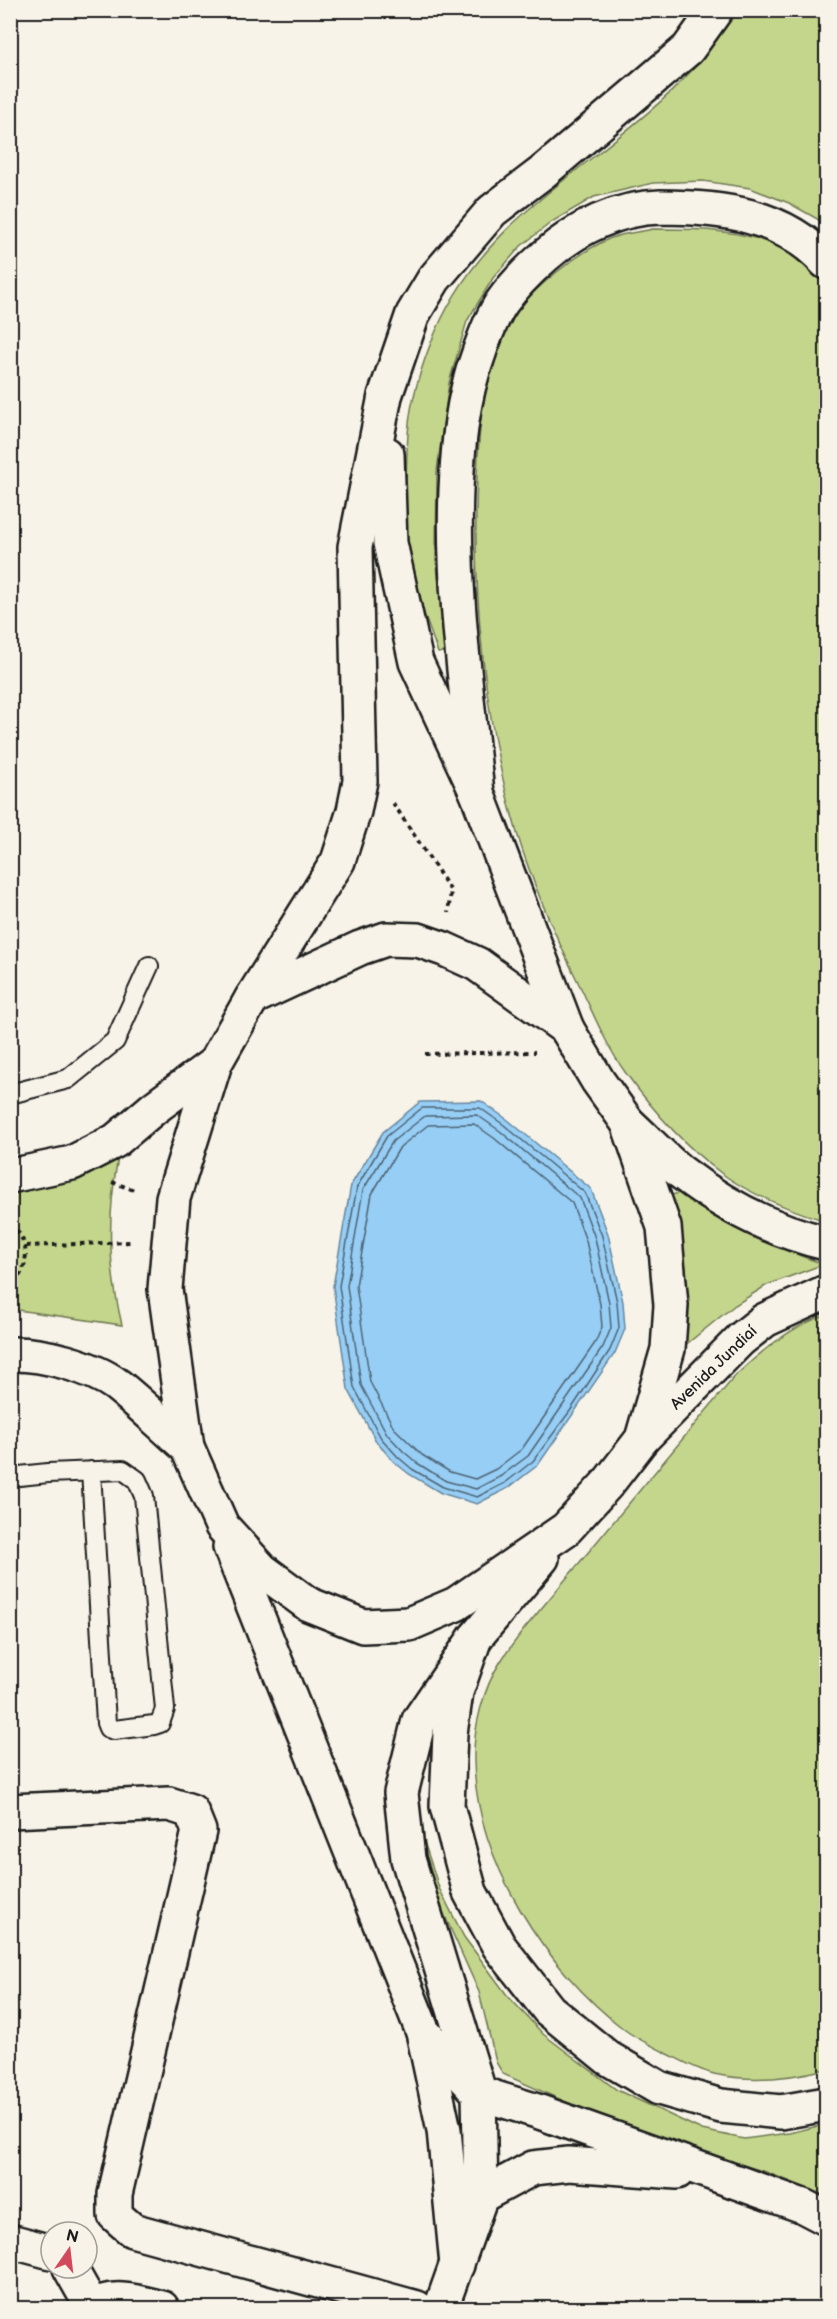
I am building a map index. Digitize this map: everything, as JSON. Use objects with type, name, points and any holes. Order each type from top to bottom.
[{"type":"main road","points":[[457,2265],[444,2130],[423,2032],[222,1526],[187,1447],[165,1289],[173,1198],[215,1063],[252,998],[338,861],[354,811],[360,781],[355,547],[385,396],[413,314],[434,279],[492,211],[543,172],[688,49],[716,10]]},
{"type":"main road","points":[[477,793],[459,621],[454,537],[456,472],[462,417],[472,372],[485,334],[501,303],[526,273],[561,243],[600,219],[643,208],[688,207],[727,210],[760,220],[793,235],[826,262]]},
{"type":"main road","points":[[385,396],[390,543],[416,662],[477,793],[567,1029],[598,1081],[628,1123],[681,1172],[717,1197],[759,1220],[826,1243]]},
{"type":"main road","points":[[252,998],[360,948],[387,939],[418,940],[477,964],[567,1029]]},
{"type":"main road","points":[[10,1176],[72,1163],[115,1141],[154,1108],[215,1063]]},
{"type":"main road","points":[[441,2308],[482,2196],[479,2093],[408,1859],[401,1793],[419,1720],[475,1638],[566,1529],[608,1483],[642,1439],[668,1349],[671,1305],[664,1227],[628,1123]]},
{"type":"main road","name":"Avenida Jundiaí","points":[[642,1439],[741,1339],[765,1320],[826,1292]]},
{"type":"main road","points":[[10,1354],[25,1353],[78,1366],[115,1384],[187,1447]]},
{"type":"main road","points":[[222,1526],[262,1570],[308,1604],[363,1626],[409,1624],[456,1604],[566,1529]]},
{"type":"main road","points":[[475,1638],[456,1692],[450,1732],[447,1806],[470,1892],[499,1946],[549,2010],[608,2058],[659,2088],[721,2106],[781,2112],[826,2104]]},
{"type":"main road","points":[[10,1811],[169,1804],[191,1811],[199,1831],[115,2194],[115,2215],[132,2230],[417,2308]]},
{"type":"main road","points":[[423,2032],[479,2093],[537,2111],[804,2206],[826,2218]]},
{"type":"main road","points":[[482,2196],[533,2168],[569,2164],[717,2175]]},
{"type":"main road","points":[[10,2241],[39,2249]]},
{"type":"main road","points":[[76,2280],[91,2308],[110,2299],[145,2303],[162,2308]]},
{"type":"lane","points":[[10,1094],[68,1079],[115,1041],[149,966]]},
{"type":"lane","points":[[10,1477],[91,1471],[123,1470],[137,1480],[144,1496],[165,1709],[160,1723],[154,1725],[114,1730],[108,1728],[106,1723],[91,1471]]},
{"type":"path","points":[[360,781],[381,786],[451,891],[444,949]]},
{"type":"path","points":[[425,1054],[531,1050],[542,1055]]},
{"type":"path","points":[[10,1224],[21,1235],[26,1246],[23,1272],[10,1285]]},
{"type":"path","points":[[26,1246],[130,1242]]},
{"type":"green space","points":[[735,11],[826,11],[826,224],[789,203],[750,188],[703,181],[653,183],[594,197],[553,221],[521,246],[493,278],[467,321],[449,383],[437,471],[436,560],[448,651],[438,653],[412,574],[407,532],[408,429],[413,400],[430,344],[455,295],[470,272],[506,230],[668,95],[693,70]]},
{"type":"green space","points":[[653,229],[714,231],[754,238],[791,254],[810,268],[826,287],[826,1221],[772,1202],[745,1189],[721,1173],[669,1126],[625,1072],[599,1027],[537,889],[517,833],[496,747],[483,656],[476,566],[479,441],[486,391],[495,357],[511,320],[520,307],[557,272],[585,252],[611,238]]},
{"type":"green space","points":[[118,1157],[112,1200],[111,1241],[114,1282],[122,1325],[11,1309],[10,1184]]},
{"type":"green space","points":[[679,1193],[749,1234],[824,1264],[767,1285],[735,1305],[684,1346],[688,1303],[686,1268],[671,1195]]},
{"type":"green space","points":[[826,1315],[826,2069],[799,2075],[742,2078],[714,2074],[695,2067],[625,2030],[568,1977],[543,1945],[502,1874],[487,1837],[478,1799],[474,1761],[475,1736],[480,1709],[489,1684],[501,1661],[525,1628],[736,1375],[789,1332]]},
{"type":"green space","points":[[419,1826],[439,1888],[464,1937],[507,1995],[543,2034],[617,2090],[702,2130],[744,2139],[790,2133],[826,2124],[826,2196],[766,2172],[631,2131],[503,2074],[496,2062],[479,1992],[430,1883]]},
{"type":"water","points":[[481,1101],[508,1120],[591,1189],[608,1234],[623,1302],[625,1329],[615,1353],[538,1465],[508,1488],[477,1504],[441,1493],[409,1474],[393,1461],[376,1441],[348,1389],[333,1286],[351,1185],[383,1132],[420,1102]]}]
